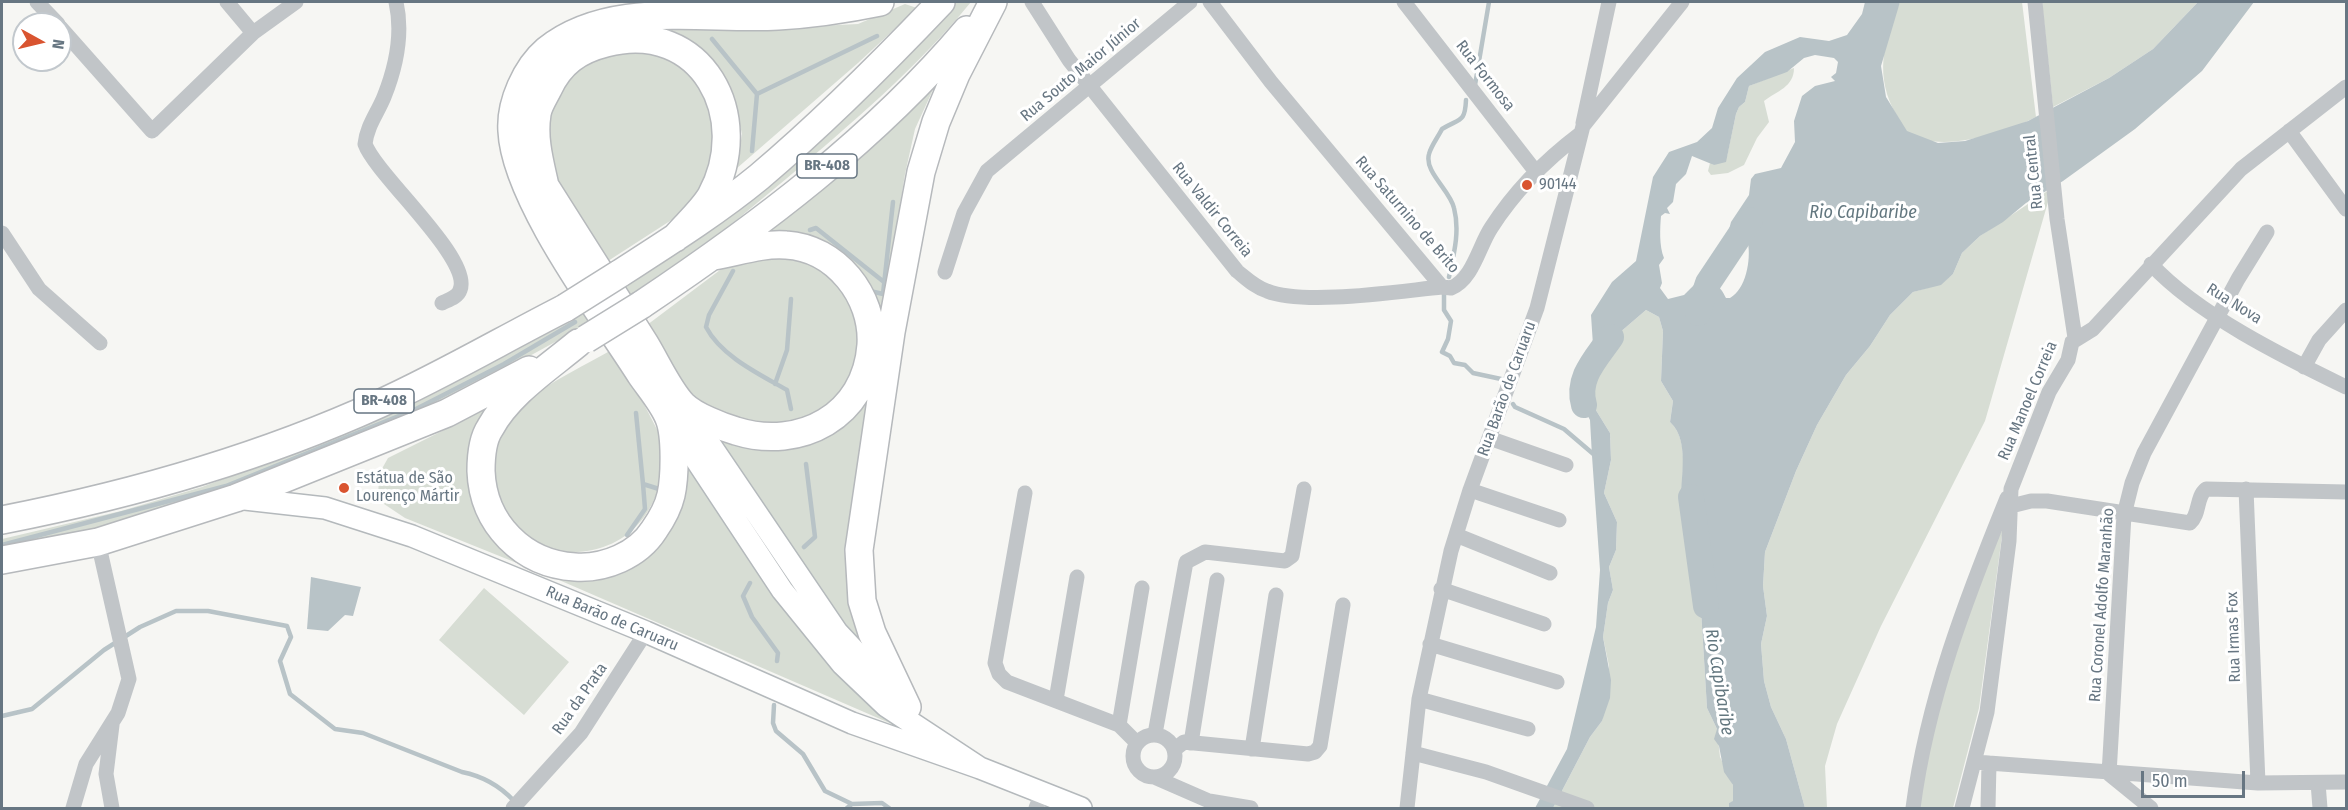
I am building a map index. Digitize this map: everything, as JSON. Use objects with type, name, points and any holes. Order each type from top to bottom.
[{"type":"highway","points":[[714,256],[786,244],[814,252],[836,263],[858,289],[867,317],[871,344],[866,374],[834,417],[816,429],[783,438],[754,437],[676,412],[572,267],[524,182],[512,126],[514,107],[525,79],[545,52],[565,37],[590,24],[619,16],[694,8],[777,16],[841,10],[880,2]]},
{"type":"highway","name":"BR-408","points":[[2,520],[60,508],[194,472],[297,437],[380,404],[565,308],[675,238],[758,177],[896,50],[941,2]]},
{"type":"highway","points":[[907,706],[872,633],[862,601],[859,550],[891,332],[921,172],[936,122],[956,74],[992,2]]},
{"type":"highway","name":"BR-408","points":[[2,560],[98,542],[236,498],[447,413],[582,341],[714,256],[853,146],[928,76],[992,2]]},
{"type":"highway","points":[[582,341],[513,398],[492,424],[484,441],[482,486],[487,507],[497,525],[513,542],[532,556],[577,567],[617,560],[636,549],[651,534],[671,496],[676,412],[545,186],[536,147],[537,112],[553,79],[570,58],[592,47],[619,40],[647,40],[670,45],[696,62],[717,89],[726,117],[728,146],[720,176],[710,198],[675,238]]},
{"type":"street","points":[[227,2],[253,33]]},
{"type":"street","points":[[72,40],[152,131],[253,33],[296,2]]},
{"type":"street","points":[[396,2],[400,35],[388,85],[372,120],[365,144],[375,163],[433,231],[460,278],[461,290],[442,303]]},
{"type":"street","name":"Rua Valdir Correia","points":[[1032,2],[1057,43],[1237,271],[1253,284],[1269,292],[1292,296],[1352,296],[1442,287]]},
{"type":"street","name":"Rua Souto Maior Júnior","points":[[945,272],[973,193],[987,171],[1190,2]]},
{"type":"street","name":"Rua Saturnino de Brito","points":[[1210,2],[1278,91],[1442,287],[1451,288],[1462,281],[1491,227],[1536,172],[1582,130]]},
{"type":"street","name":"Rua Formosa","points":[[1404,2],[1536,172]]},
{"type":"street","points":[[1582,130],[1609,2]]},
{"type":"street","name":"Rua Barão de Caruaru","points":[[1407,808],[1419,699],[1441,589],[1470,490],[1537,308],[1582,130],[1682,2]]},
{"type":"street","name":"Rua Central","points":[[2035,2],[2057,219],[2075,338]]},
{"type":"street","points":[[1593,70],[1619,80]]},
{"type":"street","name":"Rua Manoel Correia","points":[[1962,808],[1982,762],[2011,489],[2038,420],[2066,364],[2075,338],[2093,328],[2241,169],[2346,87]]},
{"type":"street","points":[[2289,131],[2346,209]]},
{"type":"street","name":"Rua Coronel Adolfo Maranhão","points":[[2109,774],[2124,515],[2132,483],[2144,453],[2238,279],[2267,232]]},
{"type":"street","points":[[2,233],[39,289],[100,344]]},
{"type":"street","name":"Rua Nova","points":[[2151,264],[2169,282],[2219,317],[2304,367],[2346,387]]},
{"type":"street","points":[[2304,367],[2319,340],[2346,310]]},
{"type":"street","points":[[676,412],[837,632],[907,706],[1006,779]]},
{"type":"street","name":"Rua Barão de Caruaru","points":[[676,412],[782,590],[842,664],[886,706],[980,768]]},
{"type":"street","points":[[1489,438],[1566,465]]},
{"type":"street","points":[[1155,734],[1186,562],[1204,552],[1285,561],[1292,556],[1304,489]]},
{"type":"street","points":[[1913,808],[1923,742],[1958,624],[2011,489]]},
{"type":"street","points":[[2011,506],[2031,501],[2047,501],[2185,523],[2193,521],[2201,495],[2206,489],[2346,492]]},
{"type":"street","name":"Rua Irmas Fox","points":[[2246,489],[2258,783]]},
{"type":"street","points":[[1470,490],[1558,519]]},
{"type":"street","points":[[1025,493],[995,663],[999,674],[1007,682],[1119,725],[1137,743]]},
{"type":"street","name":"Rua Barão de Caruaru","points":[[236,498],[325,508],[412,536],[646,632],[852,723],[980,768],[1006,779],[1039,801],[1081,808]]},
{"type":"street","points":[[1456,535],[1550,573]]},
{"type":"street","points":[[73,808],[86,764],[113,720],[128,687],[129,679],[120,629],[98,542]]},
{"type":"street","points":[[1056,700],[1077,577]]},
{"type":"street","points":[[1191,743],[1217,580]]},
{"type":"street","points":[[1119,725],[1142,588]]},
{"type":"street","points":[[1441,589],[1544,624]]},
{"type":"street","points":[[1252,749],[1276,595]]},
{"type":"street","points":[[1154,777],[1167,773],[1171,768],[1175,749],[1184,742],[1308,754],[1315,752],[1320,746],[1343,605]]},
{"type":"street","name":"Rua da Prata","points":[[518,803],[581,733],[646,632]]},
{"type":"street","points":[[1430,644],[1557,682]]},
{"type":"street","points":[[1419,699],[1528,729]]},
{"type":"street","points":[[112,808],[106,774],[113,720]]},
{"type":"street","points":[[1175,749],[1167,738],[1155,734],[1142,738],[1137,743],[1134,762],[1142,773],[1209,801],[1251,808]]},
{"type":"street","points":[[1413,753],[1486,772],[1535,788],[1584,808]]},
{"type":"street","points":[[1988,808],[1982,762],[2109,774],[2258,783],[2346,782]]},
{"type":"street","points":[[1171,768],[1187,791]]},
{"type":"street","points":[[2109,774],[2151,808]]},
{"type":"street","points":[[2318,783],[2320,808]]},
{"type":"shaded area","points":[[953,2],[971,2],[883,95],[729,226],[672,273],[632,302],[617,284]]},
{"type":"shaded area","points":[[1900,2],[2022,2],[2036,117],[1990,135],[1953,142],[1920,139],[1907,132],[1890,102],[1883,73],[1889,31]]},
{"type":"shaded area","points":[[2042,2],[2198,2],[2153,49],[2109,78],[2053,107]]},
{"type":"shaded area","points":[[905,4],[917,8],[858,63],[736,169],[742,134],[730,85],[707,55],[675,32],[633,22],[798,27],[858,24]]},
{"type":"shaded area","points":[[668,51],[721,110],[704,199],[608,261],[553,173],[546,144],[552,95],[590,55]]},
{"type":"shaded area","points":[[1794,68],[1788,84],[1764,101],[1769,122],[1757,138],[1744,165],[1728,173],[1711,175],[1708,171],[1710,163],[1714,165],[1727,156],[1736,114],[1745,102],[1749,86]]},
{"type":"shaded area","points":[[942,70],[915,129],[905,174],[848,533],[874,664],[814,584],[714,435],[751,449],[792,448],[833,431],[860,401],[855,268],[825,241],[788,232],[758,230]]},
{"type":"shaded area","points":[[2052,188],[1985,421],[1881,626],[1837,724],[1825,766],[1827,808],[1805,808],[1786,739],[1771,707],[1764,681],[1761,644],[1767,616],[1763,586],[1765,552],[1796,471],[1817,425],[1846,375],[1870,346],[1890,315],[1913,292],[1941,284],[1953,274],[1962,253],[1980,236]]},
{"type":"shaded area","points":[[736,258],[814,258],[853,298],[861,354],[837,404],[782,430],[707,409],[681,382],[647,325]]},
{"type":"shaded area","points":[[591,304],[599,318],[451,399],[384,431],[112,529],[2,553],[2,539],[121,511],[202,487],[300,450]]},
{"type":"shaded area","points":[[1646,310],[1659,317],[1663,331],[1661,381],[1673,401],[1670,422],[1677,431],[1683,453],[1682,513],[1692,534],[1701,529],[1706,557],[1699,577],[1707,708],[1717,729],[1720,757],[1733,785],[1733,802],[1729,803],[1729,808],[1553,808],[1590,737],[1602,721],[1609,666],[1603,637],[1608,603],[1613,590],[1609,567],[1616,550],[1617,522],[1604,493],[1611,460],[1610,433],[1594,407],[1593,382],[1603,357],[1618,334]]},
{"type":"shaded area","points":[[615,348],[665,445],[660,484],[644,518],[616,541],[599,549],[578,552],[549,550],[534,543],[523,534],[505,510],[494,482],[494,452],[498,438],[518,410],[535,394]]},
{"type":"shaded area","points":[[492,401],[494,534],[597,571],[681,489],[689,460],[822,657],[855,691],[901,728],[559,580],[405,518],[378,500],[379,474],[388,458],[458,423]]},
{"type":"shaded area","points":[[2003,528],[1979,708],[1953,808],[1918,808],[1925,747],[1964,609]]},
{"type":"shaded area","points":[[484,588],[569,662],[524,715],[439,640]]},
{"type":"water","name":"Rio Capibaribe","points":[[1865,2],[1900,2],[1881,66],[1886,97],[1907,131],[1938,143],[1965,141],[2028,121],[2109,78],[2153,49],[2198,2],[2254,2],[2202,71],[2135,129],[2063,181],[2026,203],[2003,222],[1980,236],[1962,253],[1953,274],[1941,285],[1913,292],[1890,315],[1870,346],[1846,375],[1817,425],[1796,471],[1765,552],[1763,586],[1767,616],[1761,644],[1764,681],[1771,707],[1786,739],[1805,808],[1729,808],[1729,803],[1733,801],[1733,785],[1724,772],[1719,746],[1714,739],[1717,729],[1707,708],[1699,577],[1706,557],[1701,530],[1692,534],[1682,513],[1683,453],[1677,431],[1670,422],[1673,401],[1661,381],[1663,331],[1659,317],[1646,310],[1618,334],[1603,357],[1593,382],[1594,407],[1610,433],[1611,460],[1604,493],[1617,522],[1616,550],[1609,567],[1613,590],[1608,603],[1603,637],[1611,680],[1610,698],[1602,721],[1590,737],[1553,808],[1535,808],[1567,749],[1596,627],[1600,570],[1590,420],[1579,399],[1583,377],[1594,360],[1591,315],[1612,282],[1636,261],[1653,177],[1669,152],[1697,142],[1712,128],[1718,108],[1737,78],[1765,52],[1800,37],[1829,41],[1847,35],[1862,14]],"holes":[[[1815,55],[1834,58],[1838,62],[1836,73],[1831,77],[1835,81],[1815,86],[1802,96],[1794,121],[1795,142],[1781,168],[1755,174],[1751,179],[1749,195],[1731,222],[1724,249],[1728,246],[1734,249],[1741,240],[1748,243],[1748,266],[1740,288],[1730,298],[1726,298],[1715,285],[1698,281],[1684,295],[1668,299],[1660,288],[1662,283],[1659,265],[1664,258],[1660,231],[1661,216],[1665,213],[1670,214],[1667,208],[1673,202],[1676,184],[1686,174],[1692,156],[1714,165],[1726,162],[1736,114],[1745,102],[1749,86],[1787,72],[1804,58]]]},
{"type":"water","points":[[311,577],[361,587],[353,616],[345,615],[328,631],[307,629]]},
{"type":"waterway","points":[[1475,85],[1489,2]]},
{"type":"waterway","points":[[757,94],[877,36]]},
{"type":"waterway","points":[[712,39],[757,94],[752,151]]},
{"type":"waterway","points":[[1449,277],[1456,242],[1456,217],[1452,201],[1430,168],[1428,161],[1429,154],[1442,129],[1463,116],[1466,100]]},
{"type":"waterway","points":[[870,291],[883,294],[893,202]]},
{"type":"waterway","name":"Rio Capibaribe","points":[[1698,313],[1708,283],[1750,220]]},
{"type":"waterway","points":[[810,230],[816,228],[884,282]]},
{"type":"waterway","points":[[733,271],[709,315],[706,327],[721,347],[731,355],[753,371],[787,390],[791,409]]},
{"type":"waterway","points":[[1444,294],[1444,310],[1451,321],[1448,339],[1442,352],[1450,356],[1454,363],[1465,365],[1473,373],[1501,379]]},
{"type":"waterway","points":[[775,384],[787,350],[791,299]]},
{"type":"waterway","points":[[2,545],[226,486],[416,409],[504,364],[575,322]]},
{"type":"waterway","points":[[1584,405],[1582,395],[1585,377],[1611,337]]},
{"type":"waterway","points":[[1513,404],[1515,407],[1564,429],[1598,458]]},
{"type":"waterway","points":[[636,413],[643,484],[659,489]]},
{"type":"waterway","points":[[804,547],[815,537],[806,464]]},
{"type":"waterway","points":[[627,535],[645,509],[643,484]]},
{"type":"waterway","name":"Rio Capibaribe","points":[[1691,497],[1706,606]]},
{"type":"waterway","points":[[750,583],[743,596],[752,617],[778,653],[777,661]]},
{"type":"waterway","points":[[2,716],[32,709],[104,650],[140,627],[176,611],[208,611],[287,626],[291,637],[280,661],[290,694],[335,729],[363,733],[477,776],[497,786],[514,801]]},
{"type":"waterway","points":[[774,705],[773,723],[776,731],[803,754],[825,791],[852,804]]},
{"type":"waterway","points":[[847,808],[852,804],[882,803],[889,808]]},
{"type":"place","name":"90144","points":[[1527,185]]},
{"type":"place","name":"Estátua de São Lourenço Mártir","points":[[344,488]]}]
